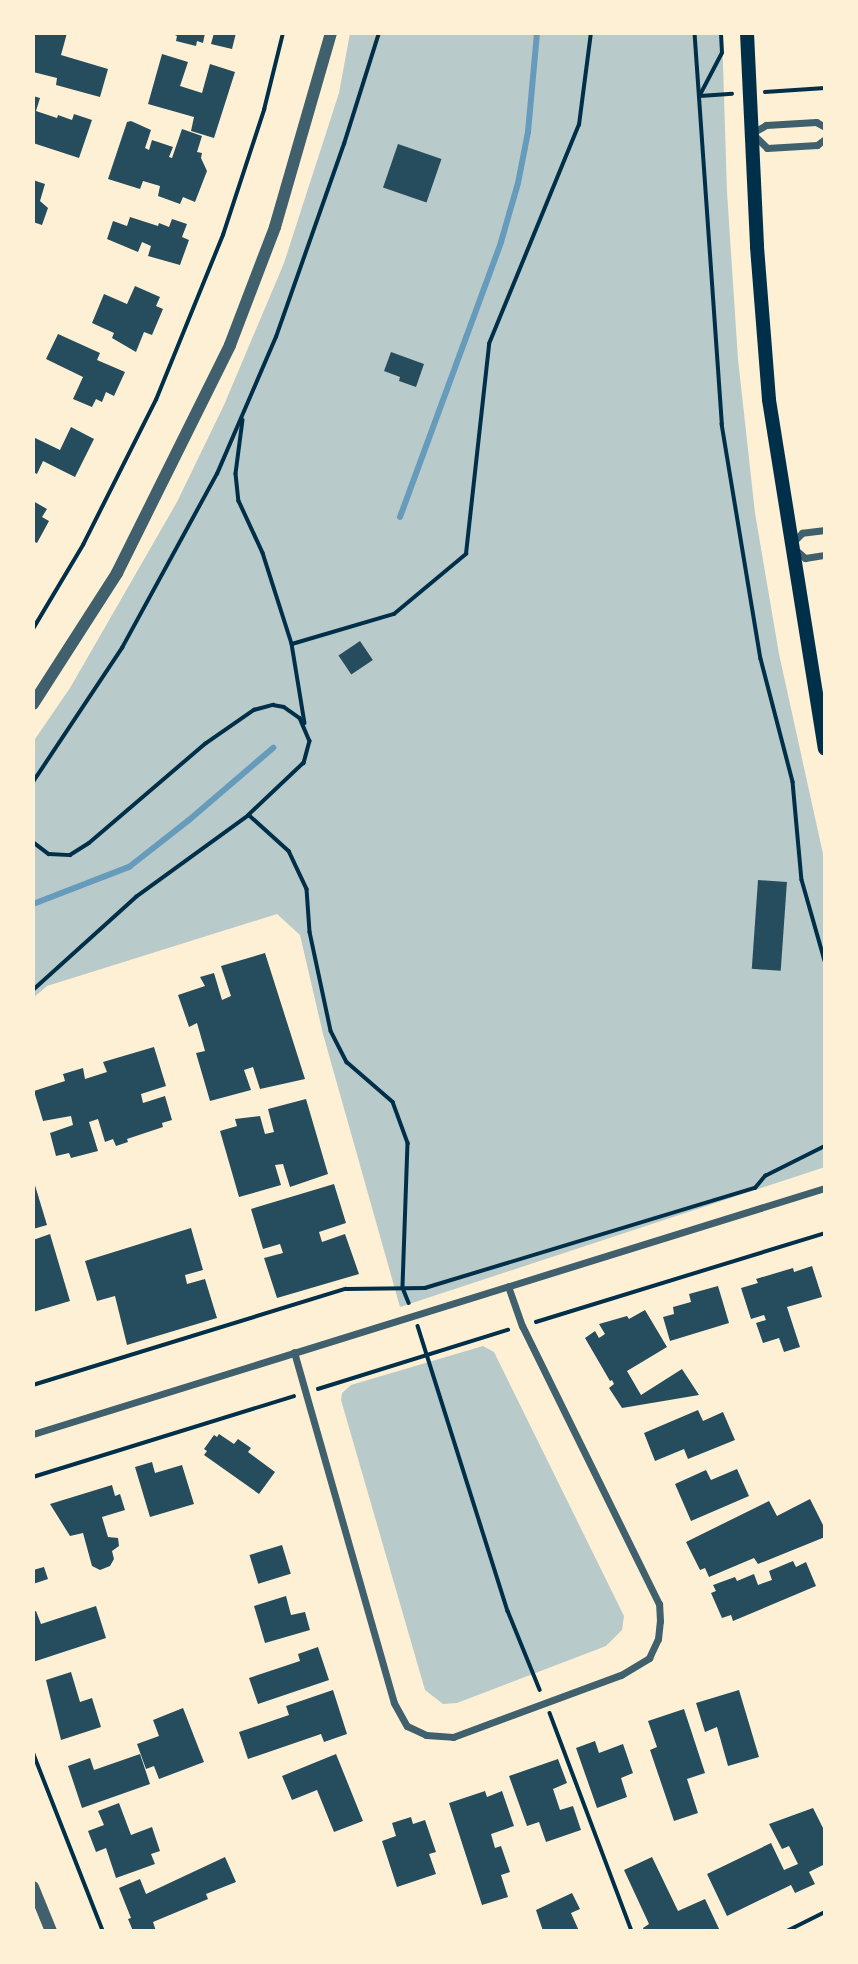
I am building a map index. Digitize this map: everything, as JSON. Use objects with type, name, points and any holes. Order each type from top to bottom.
[{"type":"main road","points":[[747,33],[769,400],[790,545],[825,749]]},
{"type":"street","points":[[33,704],[117,573],[230,345],[275,227],[331,33]]},
{"type":"street","points":[[825,127],[816,122],[765,125],[752,133],[767,148],[817,145],[825,139]]},
{"type":"street","points":[[825,530],[802,533],[790,545],[805,558],[825,555]]},
{"type":"street","points":[[33,1434],[825,1188]]},
{"type":"street","points":[[294,1352],[394,1703],[407,1726],[426,1735],[453,1737],[621,1675],[649,1658],[658,1639],[659,1604],[522,1326],[508,1286]]},
{"type":"street","points":[[33,1887],[51,1931]]},
{"type":"path","points":[[33,629],[83,545],[156,400],[223,235],[264,110],[282,33]]},
{"type":"path","points":[[33,782],[121,648],[217,474],[276,337],[344,145],[379,33]]},
{"type":"path","points":[[292,644],[394,614],[466,554],[489,344],[579,125],[591,33]]},
{"type":"path","points":[[695,33],[722,424],[761,659],[793,782],[802,880],[825,961]]},
{"type":"path","points":[[700,96],[722,53],[721,33]]},
{"type":"path","points":[[33,990],[136,897],[249,816],[304,763],[310,741],[292,644],[264,553],[239,501],[236,474],[243,416]]},
{"type":"path","points":[[33,842],[49,854],[70,855],[89,843],[205,744],[254,710],[272,705],[284,707],[294,712],[306,725]]},
{"type":"path","points":[[249,816],[289,851],[307,889],[310,932],[331,1031],[347,1062],[393,1102],[408,1143],[403,1288],[429,1355],[508,1611],[546,1703],[632,1931]]},
{"type":"path","points":[[33,1385],[346,1289],[425,1288],[755,1188],[765,1176],[825,1146]]},
{"type":"path","points":[[33,1477],[825,1233]]},
{"type":"path","points":[[33,1752],[103,1931]]},
{"type":"path","points":[[787,1931],[825,1912]]},
{"type":"shaded area","points":[[350,33],[722,33],[727,192],[738,359],[755,513],[779,654],[825,863],[825,1167],[400,1307],[323,1034],[300,935],[277,914],[47,986],[33,998],[33,742],[70,688],[177,502],[224,405],[284,263],[339,93]]},
{"type":"shaded area","points":[[483,1346],[494,1352],[624,1616],[622,1630],[606,1646],[457,1703],[443,1704],[425,1690],[341,1400],[342,1393],[351,1385]]},
{"type":"building","points":[[34,33],[67,33],[61,55],[108,69],[100,97],[56,85],[57,78],[33,72]]},
{"type":"building","points":[[171,33],[205,33],[203,43],[197,41],[196,46],[176,41],[177,36]]},
{"type":"building","points":[[214,33],[236,33],[232,49],[211,44]]},
{"type":"building","points":[[162,54],[188,62],[180,86],[202,93],[210,64],[235,72],[214,138],[191,131],[194,117],[148,104]]},
{"type":"building","points":[[33,96],[40,98],[36,111],[57,118],[58,115],[72,120],[74,114],[92,120],[79,158],[33,143]]},
{"type":"building","points":[[131,121],[151,130],[145,148],[149,150],[152,140],[173,147],[169,157],[172,158],[182,129],[202,136],[197,152],[202,153],[201,158],[207,171],[195,202],[183,197],[180,204],[158,196],[160,186],[143,181],[140,189],[108,179],[127,122]]},
{"type":"building","points":[[398,144],[441,159],[427,202],[383,187]]},
{"type":"building","points":[[33,180],[45,184],[40,201],[48,208],[42,225],[33,222]]},
{"type":"building","points":[[130,217],[158,226],[159,223],[169,227],[172,219],[187,224],[182,237],[189,240],[180,265],[148,256],[151,246],[142,242],[138,252],[107,239],[113,221],[127,226]]},
{"type":"building","points":[[135,286],[160,297],[156,306],[163,309],[152,335],[144,332],[136,352],[112,338],[114,333],[92,323],[104,294],[127,304]]},
{"type":"building","points":[[58,334],[100,353],[97,360],[125,372],[114,396],[106,392],[102,402],[96,399],[92,407],[73,399],[83,377],[46,359]]},
{"type":"building","points":[[391,352],[424,364],[416,387],[399,381],[400,377],[384,371]]},
{"type":"building","points":[[71,427],[94,439],[75,477],[43,461],[37,474],[33,472],[33,437],[60,450]]},
{"type":"building","points":[[33,501],[47,509],[42,517],[49,521],[37,543],[33,541]]},
{"type":"building","points":[[360,641],[373,660],[351,675],[338,656]]},
{"type":"building","points":[[758,880],[787,882],[781,971],[752,969]]},
{"type":"building","points":[[265,953],[305,1079],[260,1089],[253,1067],[244,1070],[251,1090],[210,1101],[196,1053],[205,1051],[197,1023],[189,1027],[178,995],[205,986],[200,977],[214,973],[222,1000],[231,996],[221,966]]},
{"type":"building","points":[[154,1047],[166,1086],[141,1094],[143,1103],[165,1096],[172,1120],[162,1123],[163,1127],[127,1139],[128,1142],[116,1146],[113,1139],[105,1142],[98,1119],[89,1122],[98,1151],[71,1158],[69,1153],[56,1156],[50,1133],[73,1125],[71,1116],[43,1121],[34,1091],[65,1081],[63,1074],[83,1068],[85,1079],[107,1072],[103,1062]]},
{"type":"building","points":[[306,1099],[328,1174],[290,1187],[283,1164],[275,1165],[281,1185],[239,1197],[220,1131],[237,1126],[235,1119],[260,1116],[265,1134],[274,1132],[268,1109]]},
{"type":"building","points":[[33,1183],[47,1225],[33,1229]]},
{"type":"building","points":[[334,1184],[346,1223],[319,1232],[322,1242],[345,1234],[359,1274],[277,1298],[264,1258],[283,1253],[280,1244],[263,1249],[251,1209]]},
{"type":"building","points":[[191,1228],[203,1270],[185,1275],[187,1284],[205,1279],[217,1318],[127,1345],[115,1296],[97,1301],[85,1261]]},
{"type":"building","points":[[50,1234],[70,1301],[33,1312],[33,1240]]},
{"type":"building","points":[[812,1266],[822,1297],[787,1307],[800,1347],[784,1352],[779,1338],[763,1343],[756,1323],[766,1320],[764,1315],[751,1319],[741,1288],[758,1283],[756,1279],[793,1268],[794,1272]]},
{"type":"building","points":[[718,1286],[729,1323],[670,1341],[663,1317],[674,1314],[673,1307],[691,1302],[689,1294]]},
{"type":"building","points":[[645,1310],[667,1347],[627,1371],[641,1395],[682,1369],[699,1395],[622,1408],[609,1388],[614,1384],[585,1338],[595,1331],[599,1338],[605,1334],[599,1324],[627,1316],[629,1319]]},
{"type":"building","points":[[698,1410],[703,1421],[723,1412],[735,1440],[688,1459],[684,1449],[655,1461],[644,1433]]},
{"type":"building","points":[[219,1434],[234,1444],[238,1439],[251,1448],[248,1452],[275,1472],[259,1494],[204,1455],[207,1451],[204,1449],[214,1435],[217,1437]]},
{"type":"building","points":[[152,1462],[155,1473],[182,1465],[194,1504],[150,1517],[135,1467]]},
{"type":"building","points":[[737,1469],[749,1496],[691,1521],[675,1484],[706,1470],[711,1480]]},
{"type":"building","points":[[112,1485],[115,1496],[120,1494],[125,1510],[102,1517],[108,1537],[118,1538],[119,1546],[112,1551],[114,1559],[110,1566],[100,1570],[92,1566],[83,1533],[70,1536],[50,1504]]},
{"type":"building","points":[[810,1499],[825,1529],[825,1537],[758,1564],[754,1558],[709,1577],[705,1568],[700,1570],[686,1542],[769,1501],[777,1516]]},
{"type":"building","points":[[282,1545],[291,1574],[258,1584],[249,1555]]},
{"type":"building","points":[[793,1561],[796,1567],[806,1562],[816,1586],[733,1621],[731,1615],[722,1618],[711,1593],[716,1591],[713,1585],[735,1577],[737,1581],[754,1574],[758,1585],[772,1580],[769,1571]]},
{"type":"building","points":[[44,1567],[48,1579],[33,1584],[33,1570]]},
{"type":"building","points":[[286,1596],[291,1615],[305,1612],[310,1630],[265,1643],[254,1606]]},
{"type":"building","points":[[96,1606],[106,1638],[33,1662],[33,1612],[36,1611],[41,1624]]},
{"type":"building","points":[[318,1647],[329,1680],[258,1704],[249,1678],[300,1661],[298,1654]]},
{"type":"building","points":[[71,1672],[80,1702],[92,1698],[101,1727],[61,1740],[46,1680]]},
{"type":"building","points":[[333,1690],[347,1734],[324,1742],[321,1734],[248,1759],[239,1732],[289,1715],[286,1706]]},
{"type":"building","points":[[739,1690],[759,1757],[728,1766],[717,1727],[705,1732],[696,1703]]},
{"type":"building","points":[[183,1708],[204,1762],[159,1779],[154,1766],[146,1769],[137,1744],[159,1736],[153,1720]]},
{"type":"building","points":[[684,1709],[705,1773],[687,1779],[698,1813],[674,1821],[650,1750],[657,1747],[648,1721]]},
{"type":"building","points":[[595,1741],[599,1753],[623,1744],[633,1773],[621,1778],[627,1797],[597,1808],[576,1748]]},
{"type":"building","points":[[140,1754],[150,1784],[82,1808],[68,1766],[90,1758],[94,1770]]},
{"type":"building","points":[[336,1754],[363,1821],[334,1832],[317,1790],[292,1800],[282,1776]]},
{"type":"building","points":[[558,1759],[567,1783],[553,1789],[560,1810],[573,1806],[581,1830],[546,1842],[539,1822],[527,1826],[509,1776]]},
{"type":"building","points":[[485,1791],[487,1797],[502,1791],[514,1826],[491,1834],[495,1848],[501,1846],[510,1872],[501,1875],[508,1897],[482,1905],[449,1803]]},
{"type":"building","points":[[119,1803],[131,1835],[152,1827],[160,1851],[151,1854],[155,1864],[116,1878],[106,1848],[96,1852],[88,1831],[104,1825],[98,1811]]},
{"type":"building","points":[[813,1808],[825,1832],[825,1864],[809,1872],[815,1884],[795,1893],[791,1885],[727,1916],[707,1874],[771,1843],[784,1870],[798,1864],[789,1846],[782,1849],[769,1824]]},
{"type":"building","points":[[411,1817],[413,1824],[425,1820],[436,1852],[429,1854],[436,1874],[397,1887],[382,1841],[396,1836],[392,1823]]},
{"type":"building","points":[[225,1857],[236,1882],[206,1894],[208,1899],[153,1922],[156,1931],[133,1931],[128,1919],[131,1918],[119,1888],[140,1879],[146,1894]]},
{"type":"building","points":[[652,1857],[678,1911],[705,1899],[720,1931],[644,1931],[643,1928],[649,1924],[624,1870]]},
{"type":"building","points":[[572,1893],[580,1909],[571,1913],[579,1931],[543,1931],[536,1910]]},
{"type":"waterway","points":[[400,517],[501,242],[518,183],[528,132],[537,33]]},
{"type":"waterway","points":[[33,904],[129,867],[273,748]]}]
